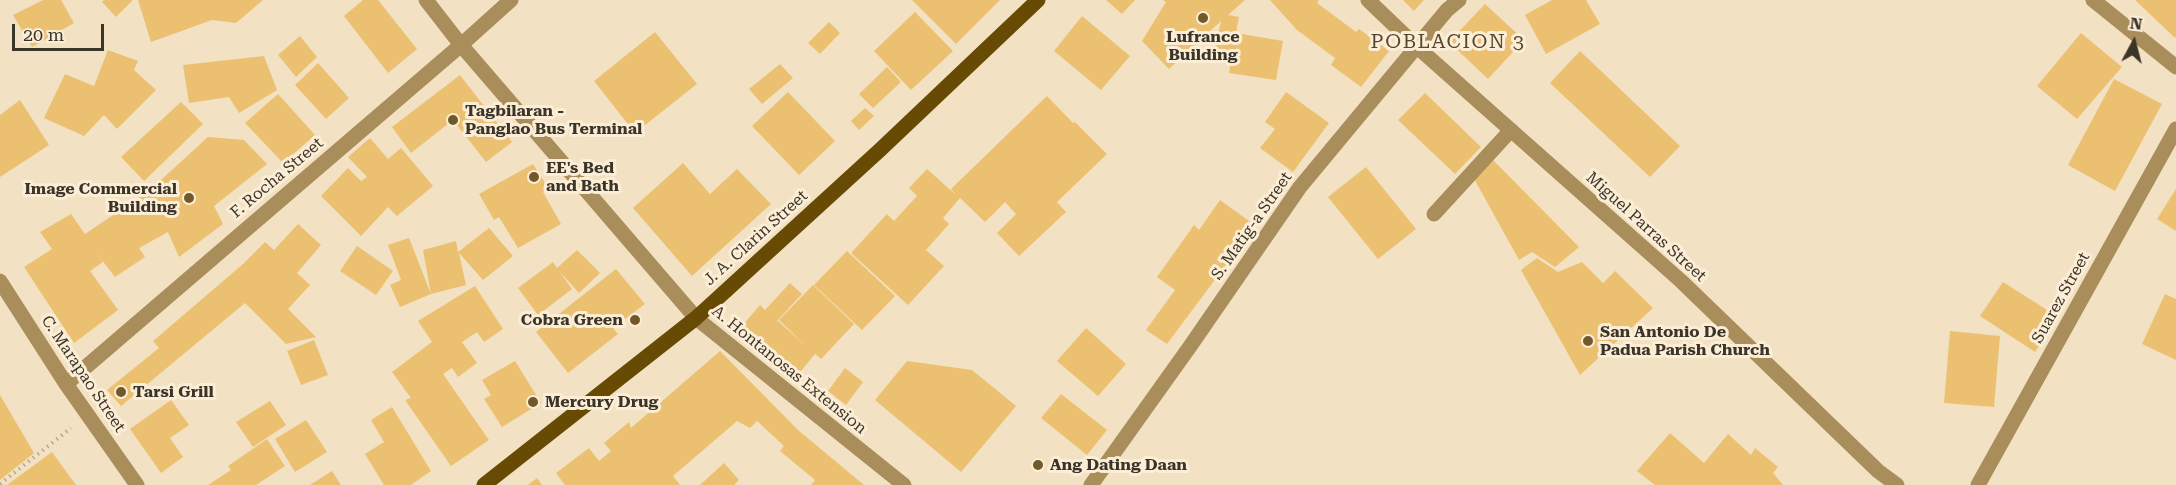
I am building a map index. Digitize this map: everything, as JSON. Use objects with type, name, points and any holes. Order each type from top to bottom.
[{"type":"main road","name":"J. A. Clarin Street","points":[[484,485],[696,318],[872,158],[1038,0]]},
{"type":"street","name":"A. Hontanosas Extension","points":[[426,0],[461,45],[696,318],[904,485]]},
{"type":"street","name":"F. Rocha Street","points":[[66,384],[511,0]]},
{"type":"street","name":"Miguel Parras Street","points":[[1368,0],[1416,46],[1681,281],[1878,471],[1897,485]]},
{"type":"street","name":"S. Matig-a Street","points":[[1091,485],[1300,187],[1416,46],[1459,0]]},
{"type":"street","points":[[2093,0],[2176,67]]},
{"type":"street","name":"Suarez Street","points":[[1977,485],[2176,129]]},
{"type":"street","points":[[1434,214],[1511,130]]},
{"type":"street","name":"C. Marapao Street","points":[[0,282],[66,384],[137,485]]},
{"type":"path","points":[[0,484],[88,414]]},
{"type":"building","points":[[43,0],[61,0],[74,23],[32,47],[13,15]]},
{"type":"building","points":[[104,0],[133,0],[116,17],[102,2]]},
{"type":"building","points":[[138,0],[263,0],[236,23],[212,20],[151,42]]},
{"type":"building","points":[[363,0],[378,0],[417,49],[388,73],[344,16]]},
{"type":"building","points":[[912,0],[1000,0],[956,44]]},
{"type":"building","points":[[1106,0],[1135,0],[1122,14]]},
{"type":"building","points":[[1163,0],[1245,0],[1228,15],[1239,17],[1236,33],[1283,41],[1276,80],[1229,73],[1232,52],[1215,50],[1221,21],[1169,69],[1142,41],[1166,2]]},
{"type":"building","points":[[1270,0],[1319,0],[1317,3],[1356,32],[1359,29],[1389,51],[1361,87],[1331,65],[1335,58],[1297,30]]},
{"type":"building","points":[[1403,0],[1424,0],[1414,11]]},
{"type":"building","points":[[1552,0],[1586,0],[1600,24],[1546,54],[1525,15]]},
{"type":"building","points":[[2135,0],[2176,0],[2175,38]]},
{"type":"building","points":[[1485,4],[1524,40],[1488,79],[1449,42]]},
{"type":"building","points":[[915,12],[953,51],[911,90],[874,51]]},
{"type":"building","points":[[1082,16],[1130,56],[1101,90],[1054,51]]},
{"type":"building","points":[[829,22],[840,33],[820,54],[808,43]]},
{"type":"building","points":[[655,32],[697,84],[635,133],[594,81]]},
{"type":"building","points":[[2081,33],[2122,67],[2077,119],[2037,86]]},
{"type":"building","points":[[300,36],[317,57],[296,77],[278,55]]},
{"type":"building","points":[[108,50],[138,61],[134,70],[156,90],[117,129],[104,115],[84,136],[44,118],[65,74],[94,86]]},
{"type":"building","points":[[1580,51],[1680,146],[1650,177],[1550,83]]},
{"type":"building","points":[[264,56],[277,90],[239,113],[229,97],[189,103],[183,65]]},
{"type":"building","points":[[318,63],[349,98],[326,119],[295,85]]},
{"type":"building","points":[[780,64],[793,78],[762,104],[749,89]]},
{"type":"building","points":[[887,67],[901,82],[873,108],[859,94]]},
{"type":"building","points":[[460,75],[512,142],[486,162],[453,120],[411,153],[392,127]]},
{"type":"building","points":[[2114,79],[2162,104],[2115,191],[2068,165]]},
{"type":"building","points":[[788,92],[835,141],[799,175],[752,126]]},
{"type":"building","points":[[1286,92],[1329,123],[1293,172],[1260,148],[1275,129],[1265,122]]},
{"type":"building","points":[[1425,93],[1481,147],[1455,174],[1398,120]]},
{"type":"building","points":[[278,94],[315,135],[283,163],[245,123]]},
{"type":"building","points":[[1047,96],[1107,154],[1057,202],[1066,212],[1019,256],[997,233],[1016,214],[1005,202],[985,222],[960,198],[943,218],[949,224],[926,250],[944,266],[908,305],[851,253],[887,214],[894,221],[917,196],[909,188],[927,169],[956,195],[951,189]]},
{"type":"building","points":[[20,100],[49,145],[0,177],[0,115]]},
{"type":"building","points":[[181,102],[203,124],[144,181],[121,157]]},
{"type":"building","points":[[865,108],[874,116],[859,130],[851,121]]},
{"type":"building","points":[[208,137],[244,140],[267,164],[214,206],[223,224],[179,257],[168,232],[139,248],[145,257],[115,277],[95,251],[103,262],[90,271],[118,310],[74,343],[24,267],[52,249],[40,232],[71,214],[85,234],[150,190]]},
{"type":"building","points":[[370,138],[388,159],[401,148],[433,186],[397,216],[388,207],[361,236],[321,196],[348,168],[361,181],[367,177],[348,157]]},
{"type":"building","points":[[1492,159],[1579,247],[1555,267],[1532,252],[1519,260],[1472,175]]},
{"type":"building","points":[[683,163],[710,194],[737,169],[771,204],[692,276],[633,208]]},
{"type":"building","points":[[533,164],[549,189],[543,192],[561,224],[518,248],[499,217],[494,220],[479,194]]},
{"type":"building","points":[[1366,167],[1416,229],[1378,259],[1328,197]]},
{"type":"building","points":[[2176,189],[2176,231],[2157,219]]},
{"type":"building","points":[[1220,200],[1249,221],[1228,250],[1234,254],[1167,344],[1146,330],[1175,290],[1157,277],[1194,225],[1199,230]]},
{"type":"building","points":[[298,224],[321,245],[297,273],[310,285],[288,309],[316,337],[286,344],[245,303],[121,406],[107,390],[159,348],[153,341],[243,264],[265,242],[274,250]]},
{"type":"building","points":[[489,228],[513,256],[483,280],[459,253],[466,285],[431,294],[423,250],[456,241],[458,252]]},
{"type":"building","points":[[409,238],[431,294],[400,307],[390,285],[401,280],[388,245]]},
{"type":"building","points":[[357,246],[393,271],[376,295],[340,271]]},
{"type":"building","points":[[577,250],[600,273],[579,293],[559,271],[572,289],[538,315],[518,288],[553,262],[557,268]]},
{"type":"building","points":[[847,251],[895,296],[862,330],[814,285]]},
{"type":"building","name":"San Antonio De Padua Parish Church","points":[[1537,258],[1558,272],[1582,262],[1603,283],[1615,271],[1653,308],[1580,375],[1521,270]]},
{"type":"building","points":[[616,269],[645,304],[613,328],[618,334],[568,373],[536,332]]},
{"type":"building","points":[[2003,282],[2058,317],[2035,352],[1980,316]]},
{"type":"building","points":[[790,283],[802,294],[776,322],[778,321],[807,347],[779,320],[813,285],[854,324],[821,359],[815,354],[792,382],[736,333],[760,305],[765,310]]},
{"type":"building","points":[[475,286],[503,329],[484,342],[477,332],[462,342],[477,363],[458,377],[452,368],[443,374],[489,440],[451,466],[405,400],[411,398],[392,372],[432,342],[418,321]]},
{"type":"building","points":[[2165,294],[2176,299],[2176,360],[2142,344]]},
{"type":"building","points":[[1086,328],[1126,364],[1098,396],[1057,361]]},
{"type":"building","points":[[1950,331],[2000,336],[1994,407],[1944,403]]},
{"type":"building","points":[[314,340],[328,375],[301,385],[287,351]]},
{"type":"building","points":[[720,351],[798,430],[864,485],[811,485],[815,480],[780,451],[784,446],[757,421],[750,428],[737,421],[673,476],[680,485],[565,485],[556,473],[589,448],[599,461],[611,451],[604,443],[629,422],[631,428]]},
{"type":"building","points":[[515,361],[541,403],[502,427],[484,399],[491,395],[482,380]]},
{"type":"building","points":[[907,361],[972,370],[1016,406],[961,472],[875,400]]},
{"type":"building","points":[[845,368],[863,382],[846,405],[828,391]]},
{"type":"building","points":[[1061,394],[1107,430],[1087,455],[1041,418]]},
{"type":"building","points":[[0,395],[34,453],[0,480]]},
{"type":"building","points":[[171,400],[189,425],[170,438],[183,457],[161,473],[130,429]]},
{"type":"building","points":[[270,401],[286,425],[253,447],[236,422]]},
{"type":"building","points":[[392,407],[431,471],[411,485],[384,485],[365,454],[384,442],[371,420]]},
{"type":"building","points":[[306,420],[327,452],[295,472],[275,439]]},
{"type":"building","points":[[1670,433],[1704,463],[1728,434],[1751,455],[1755,448],[1778,467],[1773,473],[1783,485],[1655,485],[1637,471]]},
{"type":"building","points":[[267,439],[285,466],[256,485],[208,485],[231,470],[228,466]]},
{"type":"building","points":[[52,452],[76,485],[7,485]]},
{"type":"building","points":[[724,463],[739,480],[734,485],[700,485]]},
{"type":"building","points":[[332,471],[341,485],[310,485]]},
{"type":"building","points":[[537,478],[542,485],[528,485]]},
{"type":"place","name":"Lufrance Building","points":[[1203,18]]},
{"type":"place","name":"Tagbilaran - Panglao Bus Terminal","points":[[453,120]]},
{"type":"place","name":"EE's Bed and Bath","points":[[534,177]]},
{"type":"place","name":"Image Commercial Building","points":[[189,198]]},
{"type":"place","name":"Cobra Green","points":[[635,320]]},
{"type":"place","name":"San Antonio De Padua Parish Church","points":[[1588,341]]},
{"type":"place","name":"Tarsi Grill","points":[[121,392]]},
{"type":"place","name":"Mercury Drug","points":[[533,402]]},
{"type":"place","name":"Ang Dating Daan","points":[[1038,465]]},
{"type":"district","name":"POBLACION 3","points":[[1448,42]]}]
